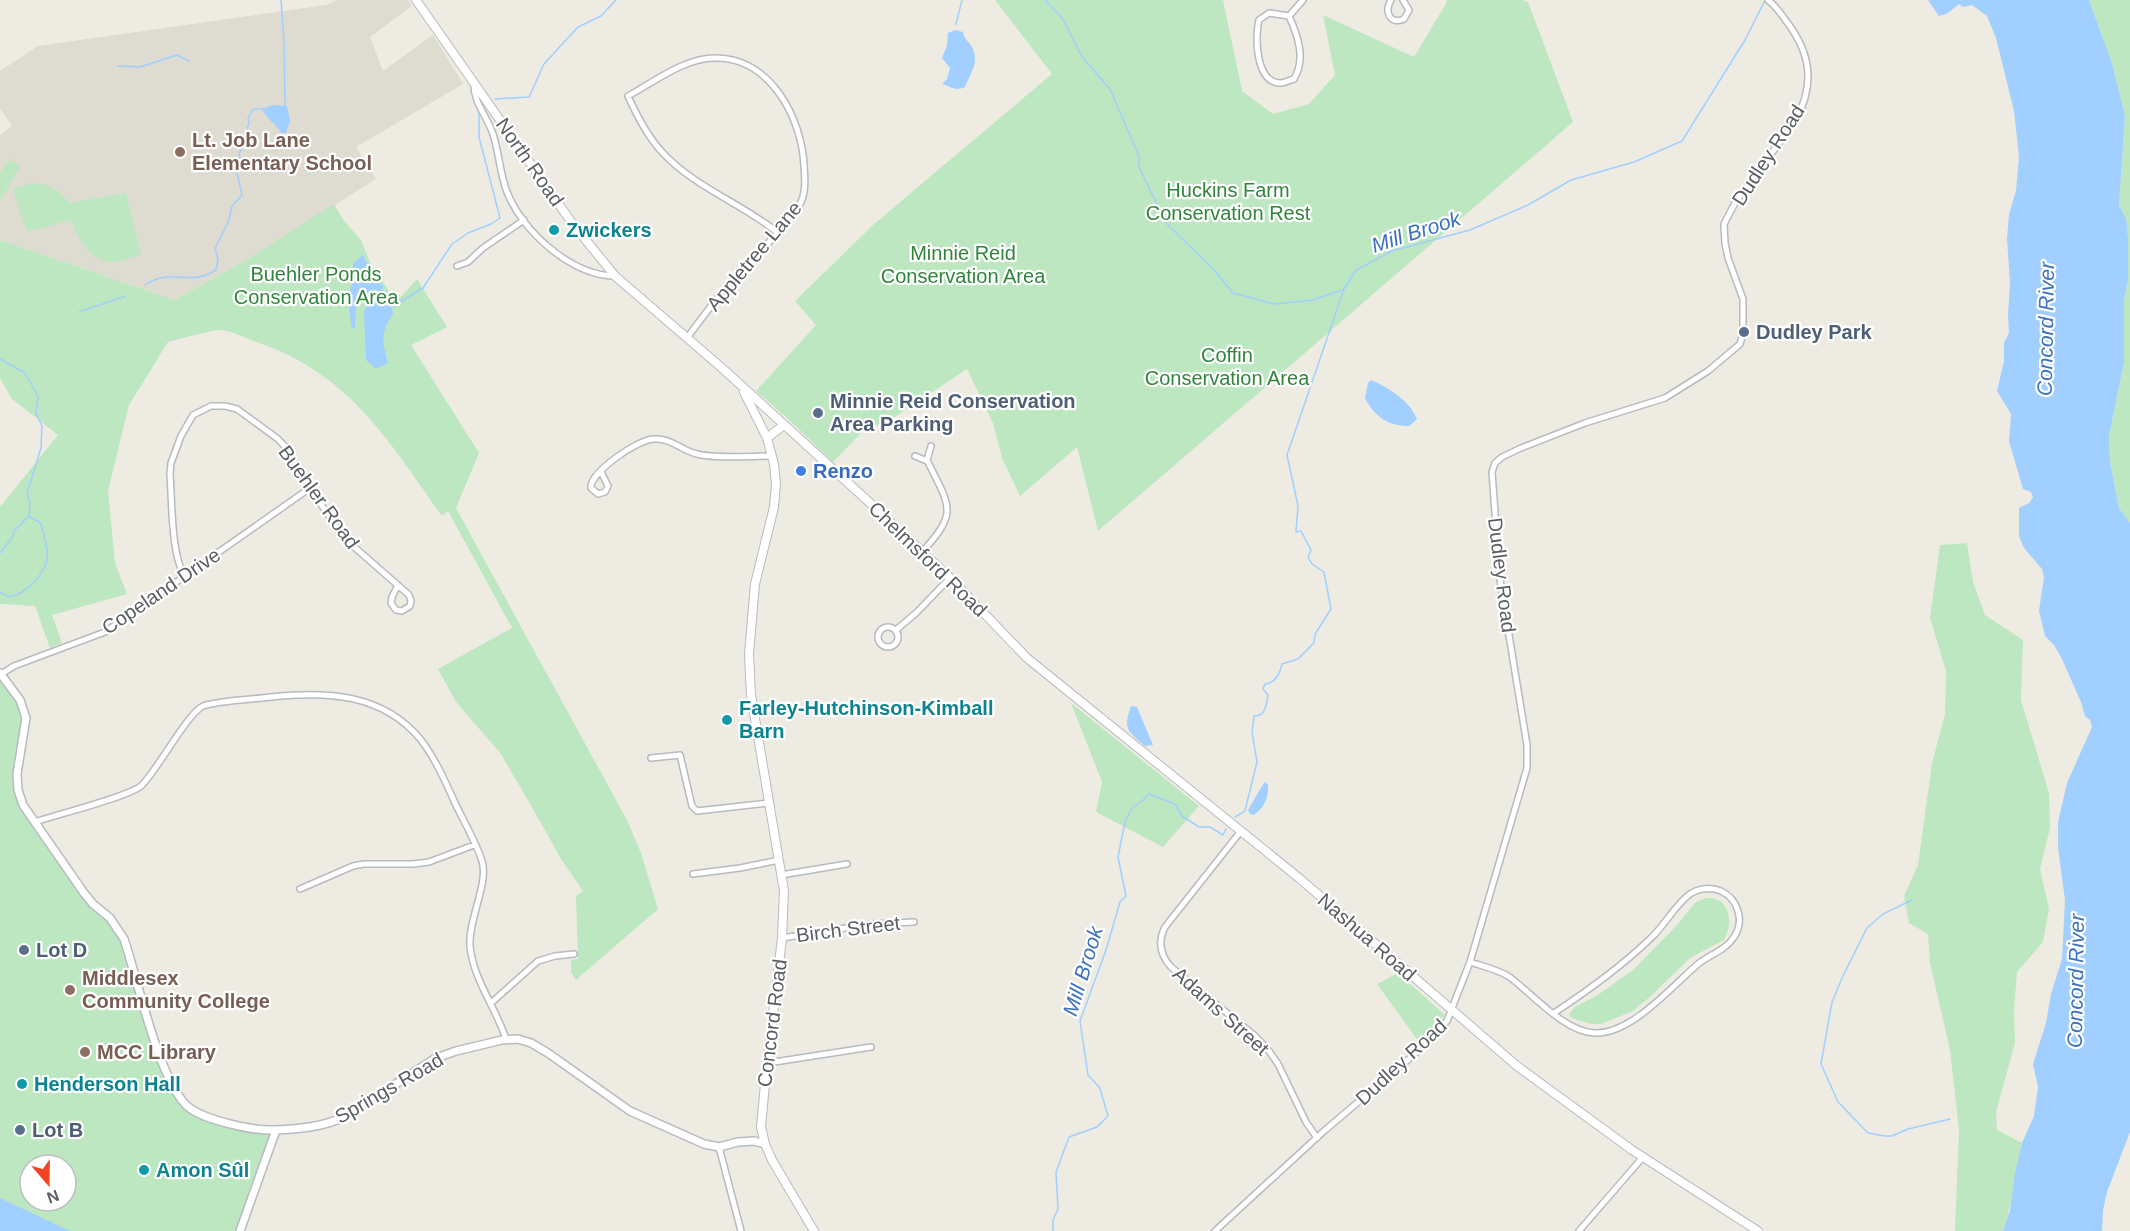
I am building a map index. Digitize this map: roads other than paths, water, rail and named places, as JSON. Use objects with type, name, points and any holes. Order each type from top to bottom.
[{"type":"main road","name":"North Road","points":[[416,0],[572,223],[615,276],[739,384]]},
{"type":"main road","points":[[739,384],[784,425],[767,438]]},
{"type":"main road","points":[[739,384],[767,438],[776,477],[775,500],[755,584],[748,654],[751,695],[769,803]]},
{"type":"main road","name":"Chelmsford Road","points":[[784,425],[950,578],[992,621]]},
{"type":"main road","name":"Nashua Road","points":[[992,621],[1045,674],[1366,934],[1452,1011],[1533,1078],[1643,1157],[1756,1230]]},
{"type":"main road","name":"Concord Road","points":[[769,803],[784,891],[782,938],[761,1120],[765,1144],[772,1160],[814,1231]]},
{"type":"street","points":[[1289,16],[1303,0]]},
{"type":"street","points":[[1391,0],[1388,14],[1396,21],[1404,19],[1409,10],[1403,0]]},
{"type":"street","name":"Dudley Road","points":[[1215,1231],[1317,1138],[1416,1053],[1444,1025],[1452,1011],[1470,962],[1527,768],[1528,755],[1500,580],[1492,472],[1495,463],[1502,457],[1521,448],[1585,423],[1665,398],[1708,371],[1740,344],[1743,333],[1743,300],[1728,258],[1724,224],[1740,196],[1796,120],[1804,105],[1807,90],[1808,66],[1802,45],[1779,11],[1768,0]]},
{"type":"street","points":[[1269,13],[1289,16],[1298,43],[1300,69],[1294,79],[1281,83],[1269,79],[1263,70],[1256,31],[1259,20],[1269,13]]},
{"type":"street","name":"Appletree Lane","points":[[687,338],[730,283],[777,232],[801,202],[804,188],[804,163],[801,140],[792,114],[780,95],[768,81],[740,62],[708,58],[686,65],[628,96],[648,134],[668,158],[690,176],[755,215],[777,232]]},
{"type":"street","points":[[474,81],[474,94],[492,133],[507,192],[524,220],[548,248],[559,256],[588,270],[615,276]]},
{"type":"street","points":[[458,266],[468,262],[483,248],[524,220]]},
{"type":"street","name":"Buehler Road","points":[[185,576],[179,566],[176,552],[171,463],[181,436],[193,415],[211,406],[225,406],[237,409],[288,450],[310,488],[344,538],[409,595],[410,606],[402,611],[396,610],[391,603],[398,587]]},
{"type":"street","points":[[601,472],[632,446],[648,439],[667,440],[700,455],[772,456]]},
{"type":"street","points":[[927,461],[931,447]]},
{"type":"street","points":[[915,456],[927,461],[944,495],[947,511],[941,530],[922,552]]},
{"type":"street","name":"Copeland Drive","points":[[1,673],[105,632],[310,488]]},
{"type":"street","points":[[896,630],[950,578]]},
{"type":"street","name":"Springs Road","points":[[1,673],[21,700],[26,718],[17,764],[18,790],[23,805],[84,893],[110,918],[124,939],[170,1082],[182,1100],[196,1112],[244,1128],[276,1130],[305,1128],[335,1121],[436,1058],[506,1039],[518,1039],[531,1043],[630,1111],[704,1144],[719,1147],[738,1142],[754,1141],[765,1144]]},
{"type":"street","points":[[36,822],[122,796],[142,786],[202,706],[296,694],[341,695],[366,701],[387,711],[421,740],[448,789],[483,863],[470,945],[476,971],[506,1039]]},
{"type":"street","points":[[651,758],[680,755],[694,809],[702,812],[769,803]]},
{"type":"street","name":"Adams Street","points":[[1241,831],[1165,927],[1160,939],[1163,954],[1171,967],[1255,1036],[1269,1051],[1278,1064],[1306,1122],[1317,1138]]},
{"type":"street","points":[[300,889],[353,866],[429,862],[474,845]]},
{"type":"street","points":[[693,874],[779,860]]},
{"type":"street","points":[[781,874],[847,864]]},
{"type":"street","points":[[1470,962],[1503,974],[1554,1013],[1577,1029],[1594,1033],[1608,1031],[1631,1020],[1653,1005],[1699,963],[1731,942],[1737,933],[1739,923],[1739,912],[1734,903],[1727,895],[1717,890],[1706,889],[1691,894],[1656,934],[1613,973],[1554,1013]]},
{"type":"street","name":"Birch Street","points":[[782,938],[870,924],[915,922]]},
{"type":"street","points":[[491,1003],[538,961],[574,954]]},
{"type":"street","points":[[768,1063],[871,1047]]},
{"type":"street","points":[[240,1231],[276,1130]]},
{"type":"street","points":[[719,1147],[741,1231]]},
{"type":"street","points":[[1579,1231],[1643,1157]]},
{"type":"water","name":"Concord River","points":[[1928,0],[2089,0],[2112,63],[2125,116],[2119,205],[2126,219],[2128,238],[2128,281],[2124,300],[2124,362],[2109,436],[2110,461],[2119,508],[2130,523],[2130,1132],[2107,1192],[2102,1231],[2003,1231],[2010,1210],[2022,1143],[2034,1116],[2038,1087],[2033,1064],[2062,959],[2065,900],[2058,848],[2058,822],[2067,783],[2092,727],[2090,720],[2085,716],[2061,657],[2045,636],[2039,611],[2044,577],[2042,569],[2024,548],[2019,536],[2019,508],[2029,503],[2033,497],[2031,492],[2023,489],[2009,441],[2011,414],[1997,391],[2004,361],[2004,343],[2009,333],[2010,283],[2007,239],[2009,214],[2016,191],[2019,157],[2014,111],[1996,38],[1987,16],[1972,5],[1963,7],[1959,4],[1948,13],[1939,16]]},
{"type":"water","points":[[955,30],[963,32],[975,54],[973,69],[965,87],[958,89],[942,84],[947,79],[950,68],[942,58],[947,45],[948,33]]},
{"type":"water","points":[[273,105],[287,106],[290,121],[286,133],[281,133],[262,109]]},
{"type":"water","points":[[363,255],[373,275],[383,286],[379,292],[373,289],[359,301],[355,328],[352,329],[348,301],[353,277],[353,263]]},
{"type":"water","points":[[373,297],[391,302],[393,314],[383,337],[388,363],[376,369],[366,360],[364,311]]},
{"type":"water","points":[[1371,380],[1398,395],[1414,412],[1417,419],[1409,426],[1401,426],[1388,422],[1378,415],[1365,398],[1368,383]]},
{"type":"water","points":[[1131,706],[1137,707],[1153,745],[1145,746],[1128,729],[1127,720]]},
{"type":"water","points":[[1265,782],[1268,785],[1267,798],[1257,812],[1250,814],[1248,810]]},
{"type":"water","points":[[0,1198],[18,1206],[18,1213],[32,1213],[70,1231],[0,1231]]},
{"type":"waterway","points":[[281,0],[285,105]]},
{"type":"waterway","points":[[495,99],[529,97],[544,64],[578,27],[601,16],[616,0]]},
{"type":"waterway","points":[[956,24],[962,0]]},
{"type":"waterway","points":[[1045,0],[1063,19],[1082,57],[1110,89],[1139,156],[1139,167],[1166,223],[1214,270],[1233,293],[1274,304],[1313,300],[1342,290]]},
{"type":"waterway","name":"Mill Brook","points":[[1235,817],[1245,811],[1257,762],[1252,732],[1254,716],[1261,714],[1266,706],[1268,695],[1263,689],[1265,684],[1277,677],[1282,664],[1298,659],[1314,643],[1315,634],[1331,609],[1324,572],[1312,564],[1308,557],[1311,550],[1301,531],[1296,532],[1298,506],[1287,455],[1344,289],[1356,270],[1392,251],[1470,230],[1528,205],[1571,180],[1634,162],[1682,141],[1745,40],[1764,2]]},
{"type":"waterway","points":[[118,66],[140,67],[177,55],[189,61]]},
{"type":"waterway","points":[[145,285],[164,277],[197,277],[216,270],[218,259],[215,248],[228,223],[232,206],[242,195],[236,169],[237,164],[241,162],[239,155],[249,123],[248,119],[253,109],[262,109]]},
{"type":"waterway","points":[[393,307],[423,288],[452,244],[468,233],[500,218],[479,137],[479,111]]},
{"type":"waterway","points":[[382,290],[401,301]]},
{"type":"waterway","points":[[79,312],[126,296]]},
{"type":"waterway","points":[[0,359],[25,373],[38,396],[36,414],[42,426],[41,448],[27,493],[30,504],[29,516],[15,530],[0,553]]},
{"type":"waterway","points":[[0,592],[8,596],[20,593],[38,578],[45,565],[47,551],[41,523],[30,517]]},
{"type":"waterway","name":"Mill Brook","points":[[1053,1231],[1053,1220],[1058,1209],[1056,1172],[1069,1137],[1097,1127],[1108,1116],[1100,1088],[1088,1075],[1080,1021],[1106,950],[1120,902],[1126,896],[1118,857],[1125,822],[1132,808],[1149,794],[1175,804],[1182,816],[1199,827],[1210,827],[1223,835],[1226,829]]},
{"type":"waterway","points":[[1912,900],[1883,914],[1867,928],[1832,1002],[1821,1064],[1838,1102],[1868,1133],[1892,1136],[1908,1129],[1950,1119]]},
{"type":"place","name":"Lt. Job Lane Elementary School","points":[[180,152]]},
{"type":"place","name":"Zwickers","points":[[554,230]]},
{"type":"place","name":"Dudley Park","points":[[1744,332]]},
{"type":"place","name":"Minnie Reid Conservation Area Parking","points":[[818,413]]},
{"type":"place","name":"Renzo","points":[[801,471]]},
{"type":"place","name":"Farley-Hutchinson-Kimball Barn","points":[[727,720]]},
{"type":"place","name":"Lot D","points":[[24,950]]},
{"type":"place","name":"Middlesex Community College","points":[[70,990]]},
{"type":"place","name":"MCC Library","points":[[85,1052]]},
{"type":"place","name":"Henderson Hall","points":[[22,1084]]},
{"type":"place","name":"Lot B","points":[[20,1130]]},
{"type":"place","name":"Amon Sûl","points":[[144,1170]]},
{"type":"park label","name":"Huckins Farm Conservation Rest","points":[[1228,202]]},
{"type":"park label","name":"Minnie Reid Conservation Area","points":[[963,264]]},
{"type":"park label","name":"Buehler Ponds Conservation Area","points":[[316,286]]},
{"type":"park label","name":"Coffin Conservation Area","points":[[1227,366]]}]
